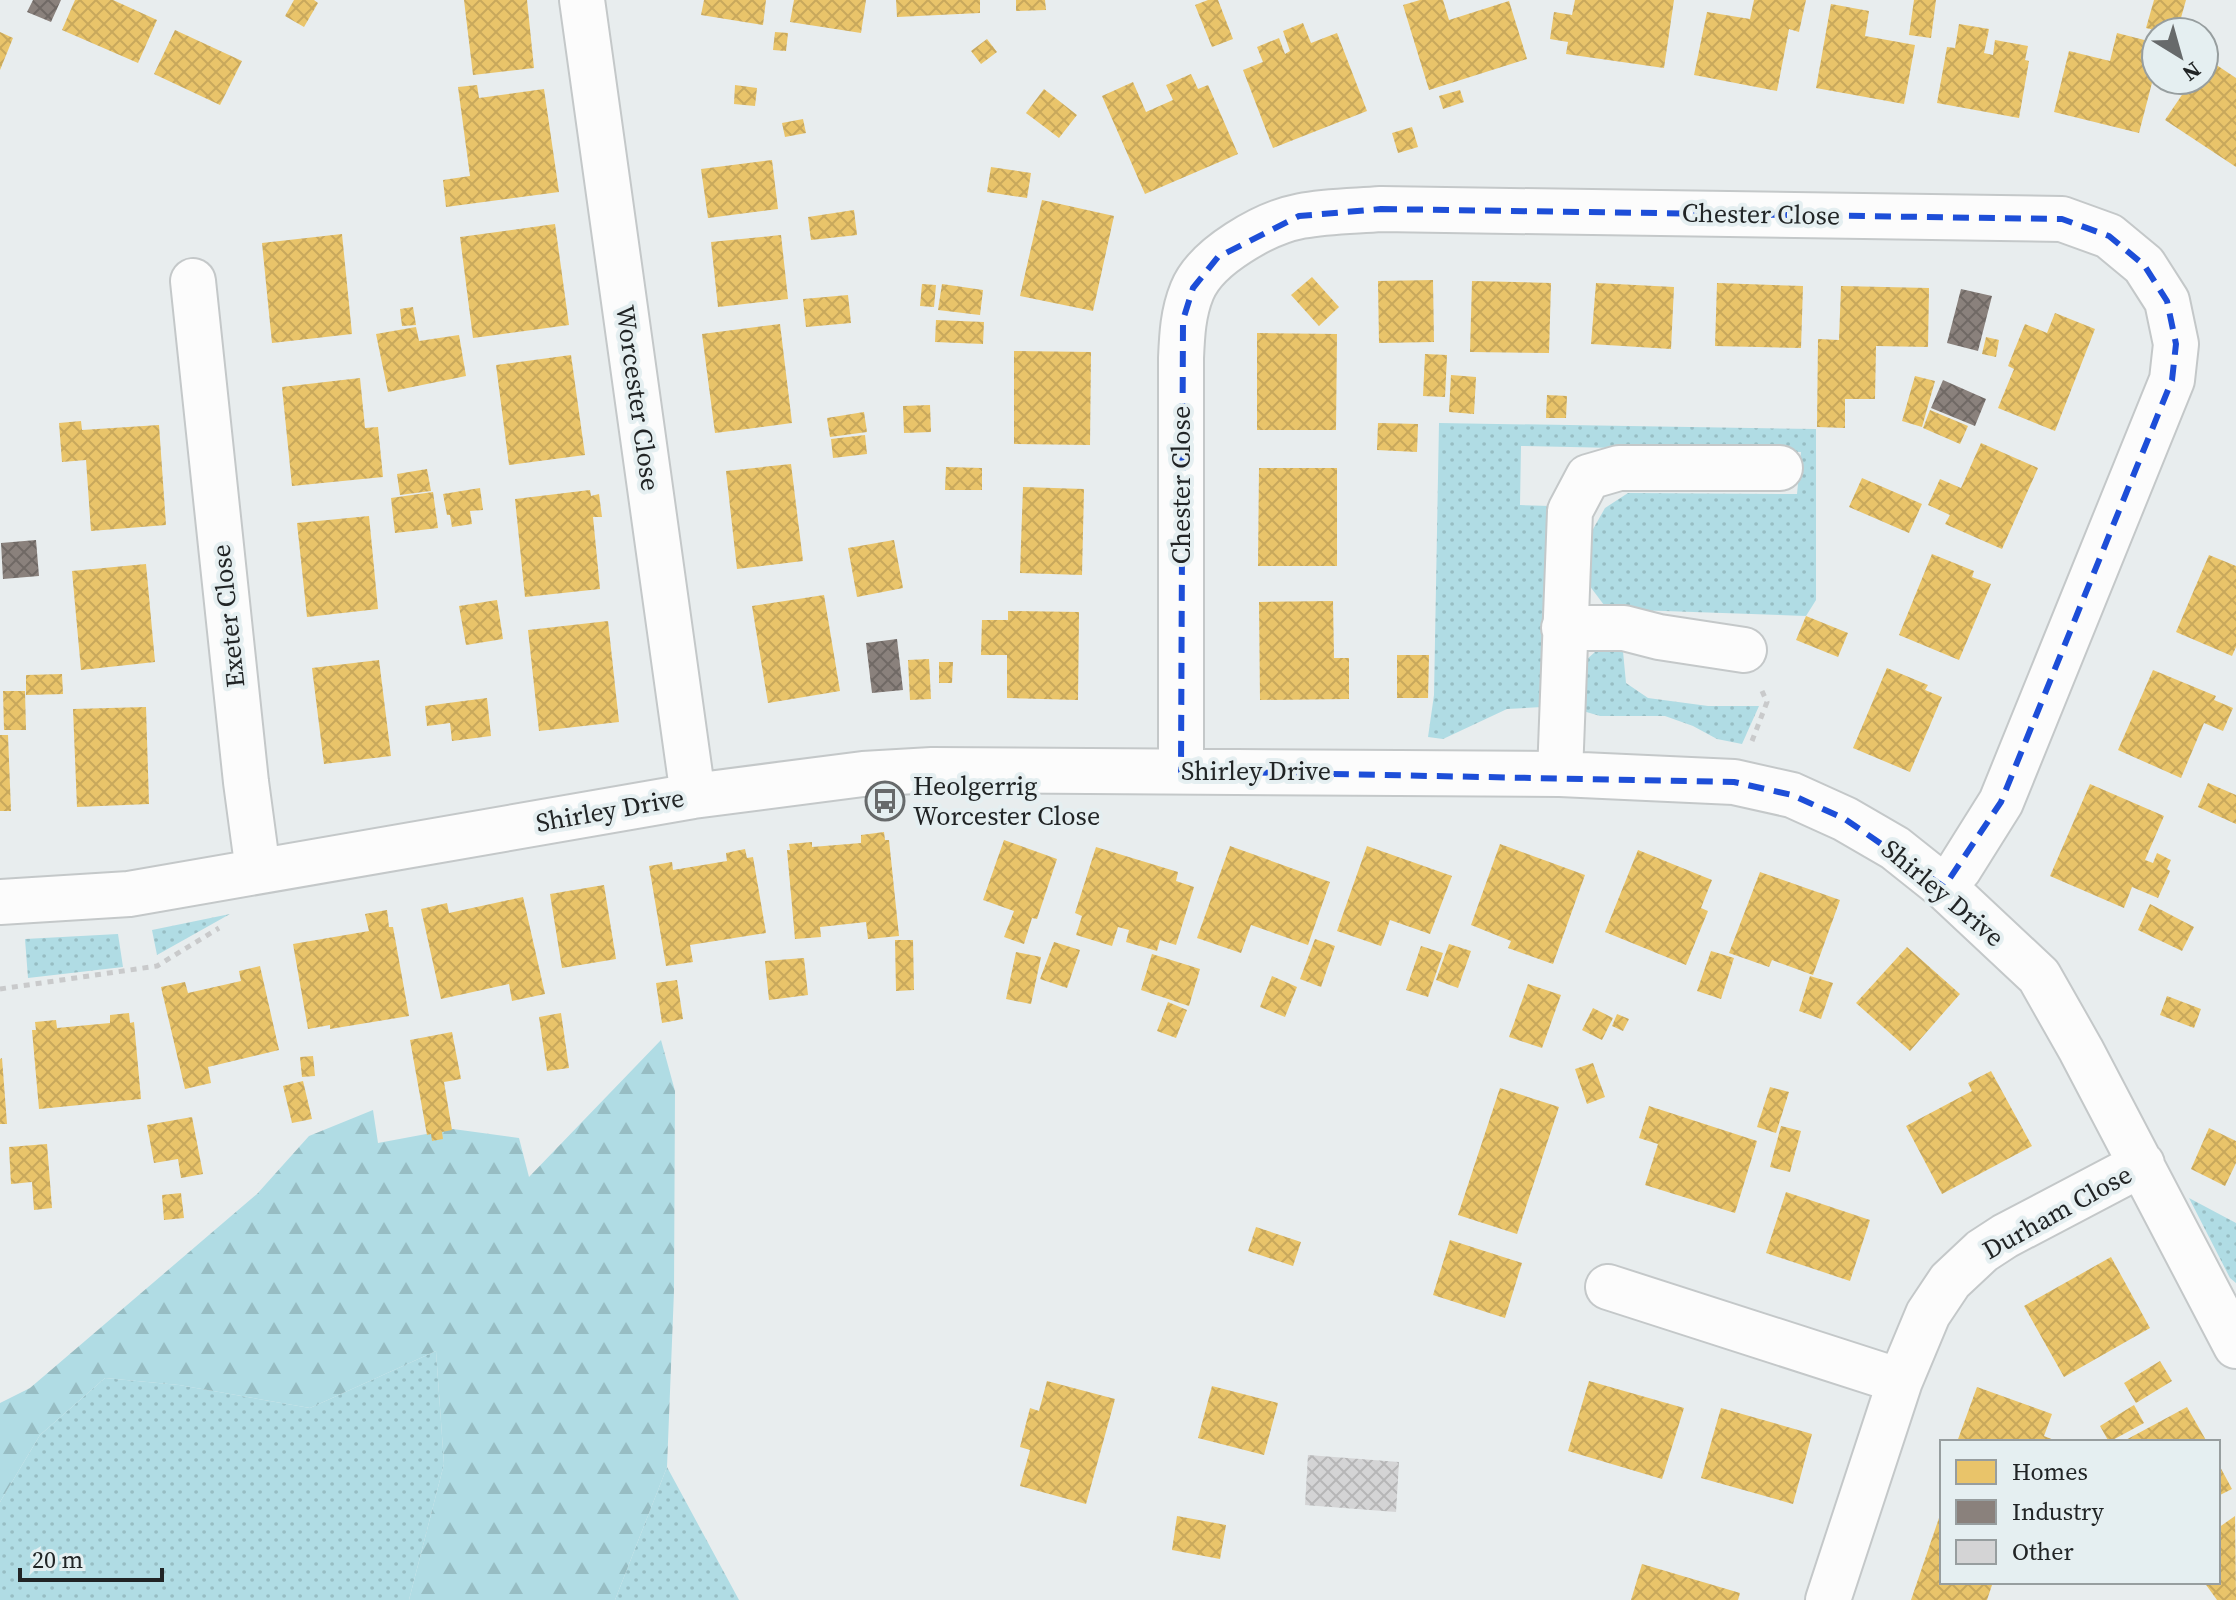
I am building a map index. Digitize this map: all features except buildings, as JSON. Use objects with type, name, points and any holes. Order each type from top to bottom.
[{"type":"street","name":"Worcester Close","points":[[582,0],[693,796]]},
{"type":"street","name":"Chester Close","points":[[1181,771],[1183,320],[1193,288],[1218,257],[1251,235],[1299,216],[1381,209],[2062,219],[2109,236],[2144,265],[2167,301],[2176,344],[2172,380],[2001,802],[1959,869],[1944,887]]},
{"type":"street","name":"Exeter Close","points":[[193,281],[184,362],[258,871]]},
{"type":"street","points":[[1560,774],[1570,511],[1588,477],[1619,468],[1780,468]]},
{"type":"street","points":[[1564,628],[1624,628],[1659,637],[1744,650]]},
{"type":"street","name":"Shirley Drive","points":[[0,902],[129,894],[693,796],[863,774],[932,770],[1560,774],[1734,782],[1792,795],[1845,819],[1895,848],[1944,887],[2039,976],[2142,1164],[2236,1346]]},
{"type":"street","name":"Durham Close","points":[[1828,1600],[1900,1381],[1928,1314],[1950,1281],[1982,1251],[2142,1164]]},
{"type":"street","points":[[1608,1287],[1900,1381]]},
{"type":"path","points":[[1749,750],[1767,702]]},
{"type":"path","points":[[0,989],[157,966],[222,926]]},
{"type":"highlighted area","points":[[1381,209],[2062,219],[2109,236],[2144,265],[2167,301],[2176,344],[2172,380],[2001,802],[1944,887],[1845,819],[1792,795],[1734,782],[1181,771],[1183,320],[1193,288],[1218,257],[1299,216]]},
{"type":"green space","points":[[1439,423],[1816,429],[1816,600],[1806,616],[1607,609],[1586,581],[1588,538],[1605,508],[1628,493],[1797,494],[1801,452],[1521,446],[1520,505],[1550,506],[1542,707],[1507,709],[1443,739],[1428,737],[1434,695]]},
{"type":"green space","points":[[1622,641],[1626,683],[1648,698],[1708,706],[1759,706],[1742,744],[1717,739],[1665,716],[1600,716],[1583,711],[1586,660],[1604,644]]},
{"type":"green space","points":[[230,914],[157,955],[152,930]]},
{"type":"green space","points":[[118,934],[123,967],[28,978],[25,939]]},
{"type":"green space","points":[[661,1040],[675,1091],[674,1291],[667,1467],[615,1600],[409,1600],[444,1464],[436,1351],[310,1408],[179,1385],[105,1378],[40,1435],[0,1502],[0,1403],[30,1388],[257,1194],[309,1136],[373,1110],[378,1143],[453,1129],[519,1138],[529,1177]]},
{"type":"green space","points":[[2189,1198],[2236,1223],[2236,1283],[2230,1278]]},
{"type":"green space","points":[[436,1351],[444,1464],[409,1600],[0,1600],[0,1502],[40,1435],[105,1378],[179,1385],[310,1408]]},
{"type":"green space","points":[[667,1467],[739,1600],[615,1600]]},
{"type":"place","name":"Heolgerrig Worcester Close","points":[[885,801]]}]
